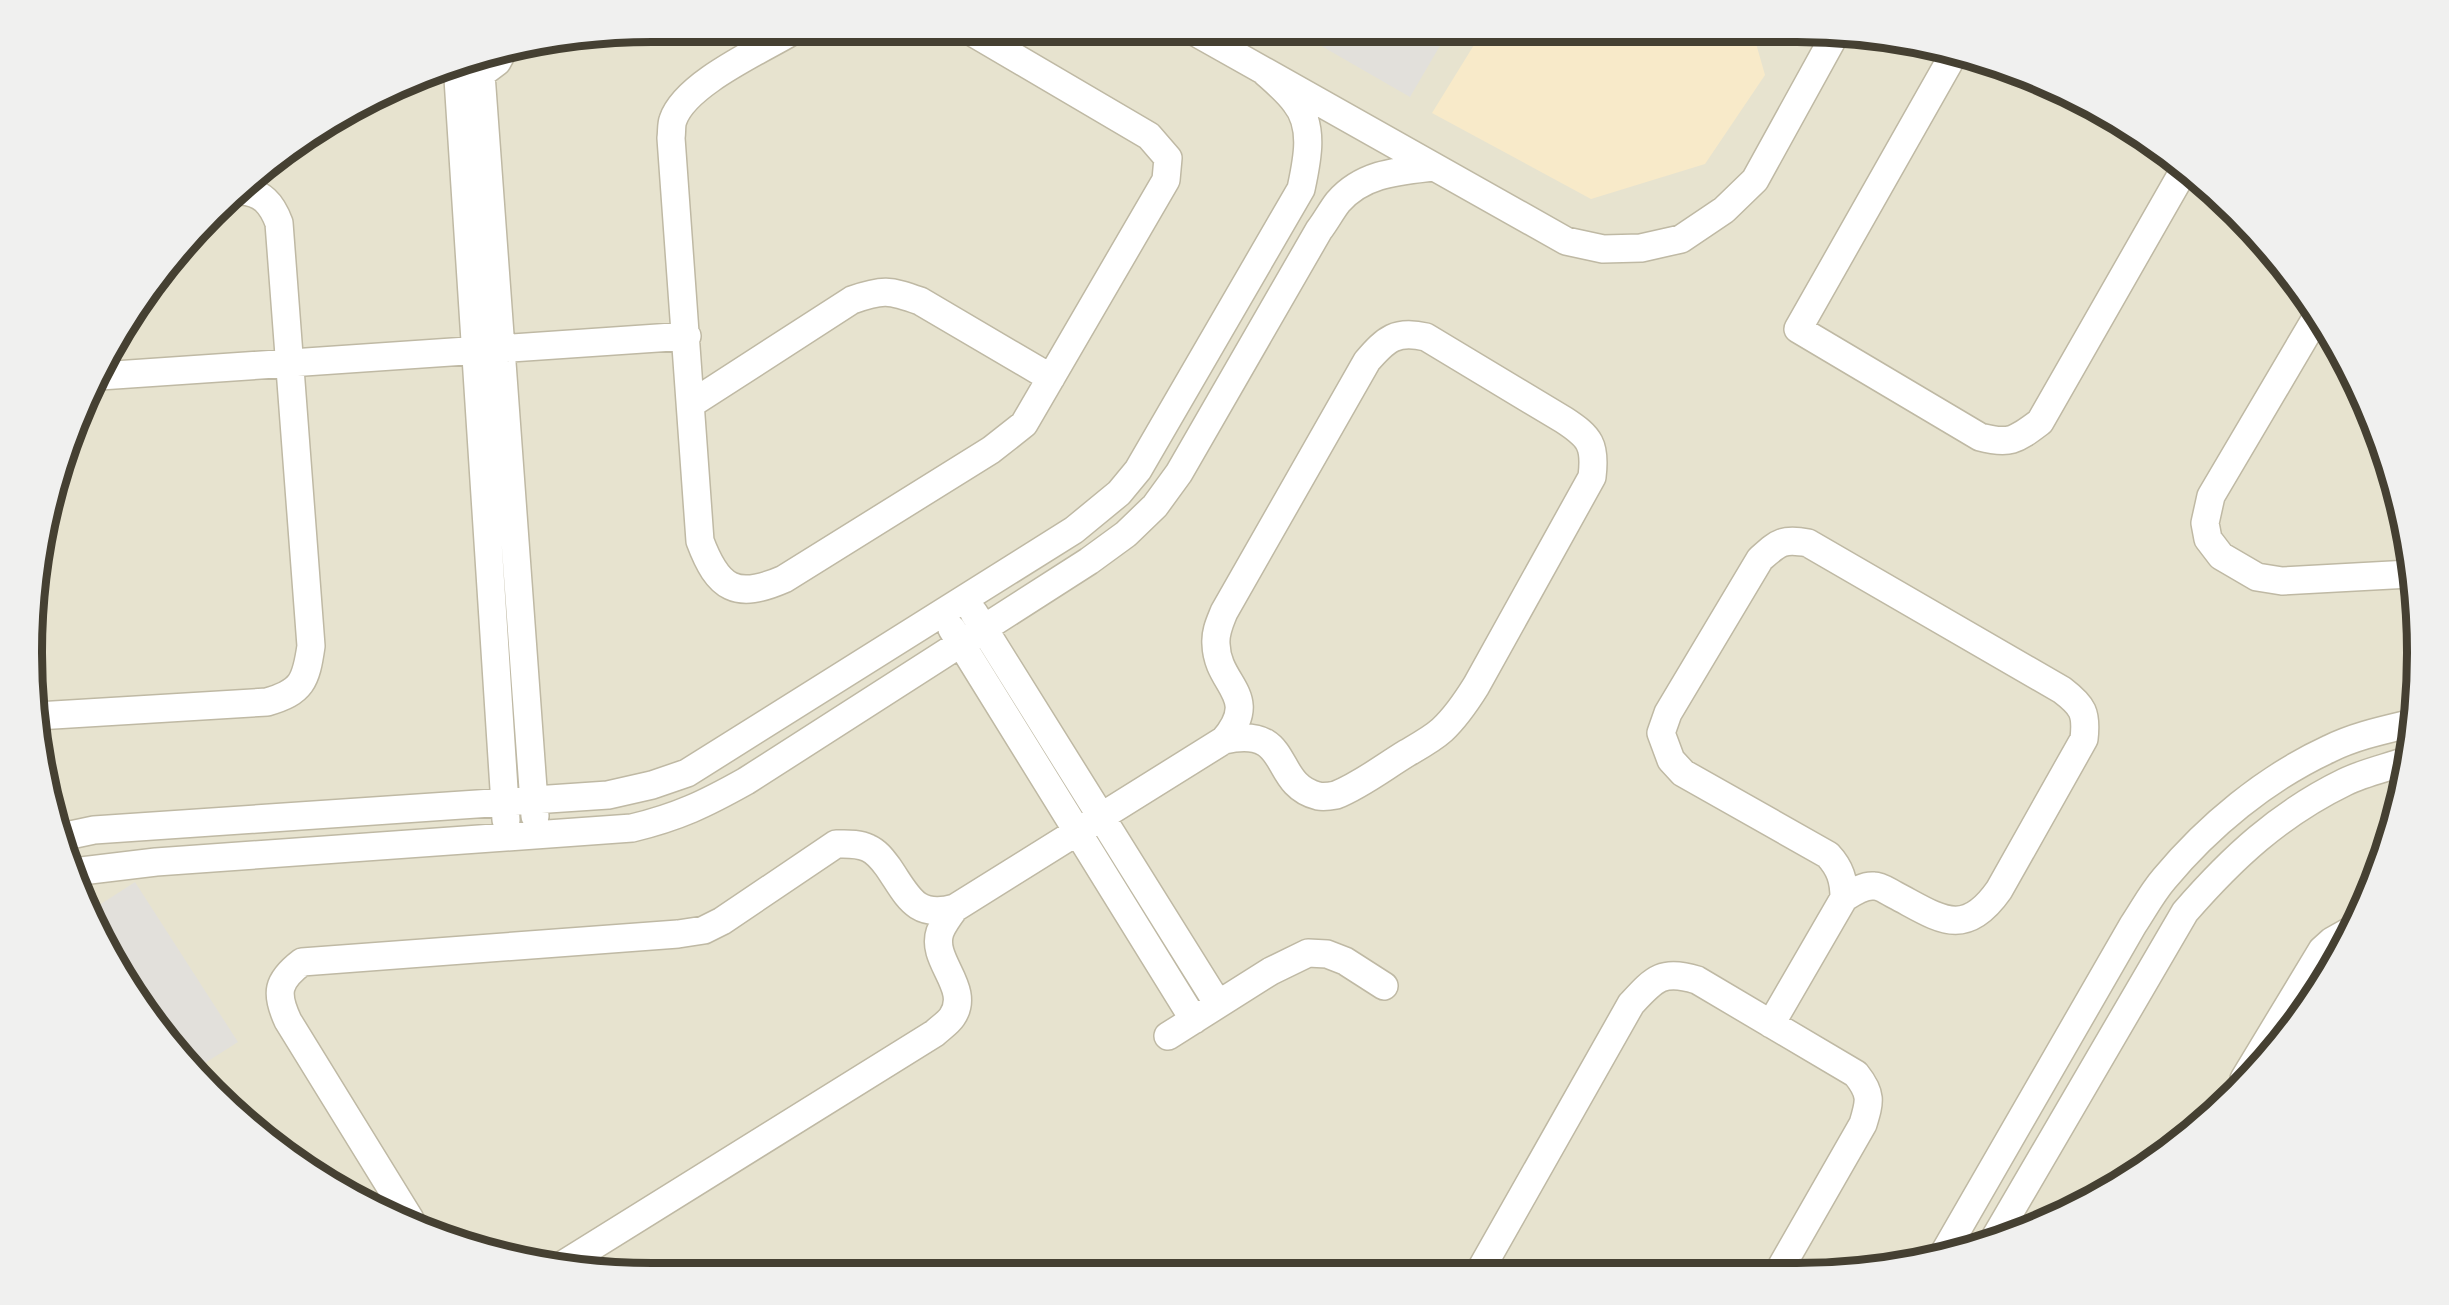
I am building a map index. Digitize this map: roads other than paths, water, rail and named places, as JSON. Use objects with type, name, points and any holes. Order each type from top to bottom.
[{"type":"street","points":[[774,42],[701,85],[687,97],[673,120],[671,138],[700,541],[716,574],[727,584],[743,590],[760,589],[784,579],[991,450],[1024,424],[1166,180],[1168,158],[1149,136],[989,42]]},
{"type":"street","points":[[1212,42],[1566,241],[1603,249],[1641,248],[1681,239],[1724,210],[1755,180],[1831,43]]},
{"type":"street","points":[[1949,62],[1798,329],[1980,437],[2001,442],[2022,436],[2040,422],[2180,178]]},
{"type":"street","points":[[471,70],[501,349],[537,836]]},
{"type":"street","points":[[70,835],[94,830],[608,795],[652,785],[687,773],[1082,525],[1119,493],[1138,470],[1301,189],[1308,143],[1306,126],[1297,103],[1265,72]]},
{"type":"street","points":[[458,74],[507,837]]},
{"type":"street","points":[[82,871],[156,862],[632,828],[665,820],[700,807],[746,781],[1089,561],[1126,534],[1155,506],[1179,473],[1320,230],[1340,201],[1370,178],[1397,171],[1434,167]]},
{"type":"street","points":[[45,715],[267,702],[288,696],[300,685],[308,669],[311,646],[279,223],[273,207],[251,193]]},
{"type":"street","points":[[691,404],[852,300],[877,291],[898,293],[920,302],[1051,378]]},
{"type":"street","points":[[2312,325],[2211,496],[2205,523],[2208,539],[2221,556],[2257,577],[2282,581],[2402,573]]},
{"type":"street","points":[[405,1210],[288,1021],[281,1005],[279,993],[282,981],[302,962],[678,934],[704,930],[722,921],[836,844],[853,844],[878,854],[913,903],[925,911],[941,912],[955,908],[1224,740],[1235,727],[1240,700],[1219,660],[1216,644],[1218,627],[1224,612],[1367,361],[1380,346],[1394,337],[1410,333],[1426,337],[1581,431],[1589,441],[1594,457],[1592,477],[1476,686],[1459,713],[1440,732],[1354,786],[1333,796],[1319,797],[1305,791],[1294,781],[1271,746],[1258,738],[1245,735],[1224,740]]},
{"type":"street","points":[[109,375],[687,336]]},
{"type":"street","points":[[1771,1024],[1844,898],[1844,882],[1838,866],[1828,855],[1683,773],[1671,760],[1661,733],[1668,713],[1760,560],[1781,541],[1793,540],[1808,543],[2062,690],[2076,701],[2086,721],[2084,739],[1988,906],[1956,922],[1942,919],[1874,886],[1858,890],[1844,898]]},
{"type":"street","points":[[965,598],[1218,1004]]},
{"type":"street","points":[[942,613],[1194,1020]]},
{"type":"street","points":[[1950,1243],[2133,925],[2162,880],[2203,837],[2244,802],[2285,773],[2330,748],[2403,726]]},
{"type":"street","points":[[1999,1229],[2184,912],[2221,871],[2264,832],[2300,807],[2346,781],[2396,764]]},
{"type":"street","points":[[574,1258],[935,1033],[953,1016],[958,1000],[953,979],[939,953],[939,934],[955,908]]},
{"type":"street","points":[[2268,1040],[2322,950],[2335,939]]},
{"type":"street","points":[[1168,1036],[1288,961],[1308,953],[1327,954],[1345,961],[1384,986]]},
{"type":"street","points":[[1484,1263],[1631,1004],[1652,982],[1664,976],[1679,975],[1697,980],[1856,1074],[1866,1086],[1870,1102],[1863,1124],[1783,1263]]}]
